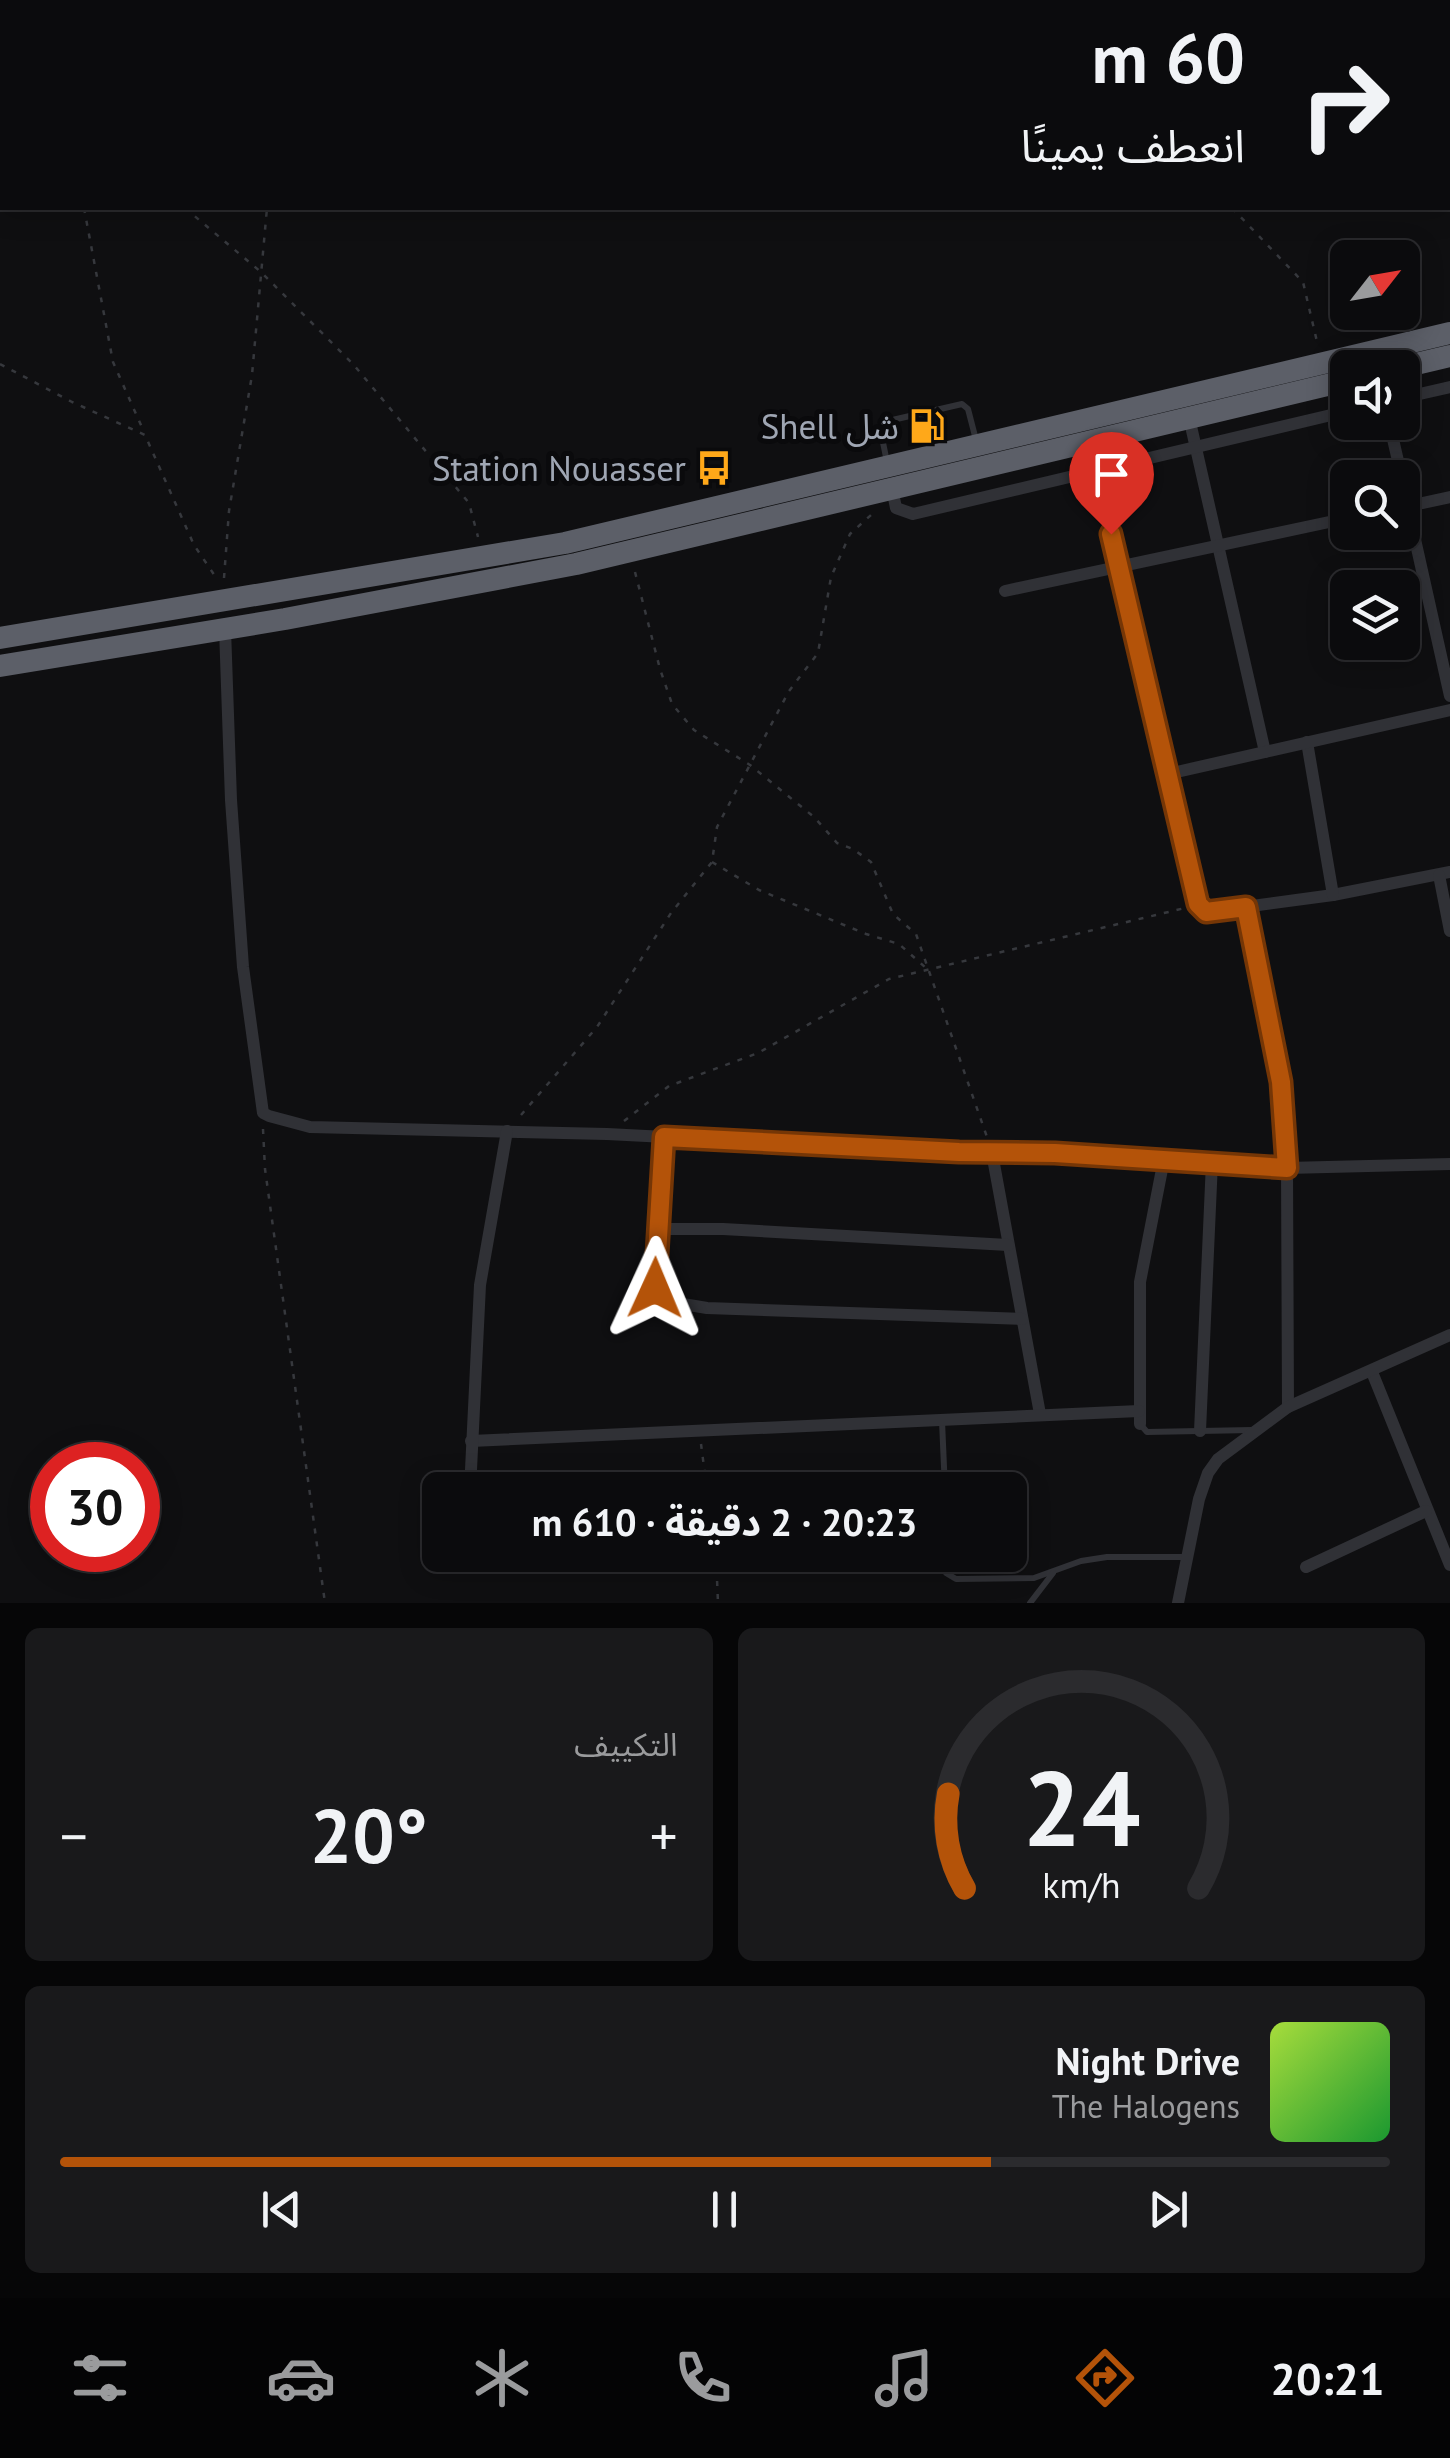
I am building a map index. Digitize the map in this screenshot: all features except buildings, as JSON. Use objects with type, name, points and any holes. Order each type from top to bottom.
[{"type":"highway","points":[[1402,350],[1450,333]]},
{"type":"highway","points":[[1420,363],[1450,356]]},
{"type":"highway","points":[[1186,407],[1330,362]]},
{"type":"highway","points":[[0,666],[225,629],[629,552],[1087,430],[1186,407],[1330,383]]},
{"type":"highway","points":[[0,638],[564,544],[891,482]]},
{"type":"street","points":[[1420,394],[1450,388]]},
{"type":"street","points":[[1186,407],[1265,752]]},
{"type":"street","points":[[891,482],[898,510],[912,514],[1330,415]]},
{"type":"street","points":[[1087,430],[1198,904],[1206,912],[1333,895],[1444,874],[1450,932]]},
{"type":"street","points":[[1420,504],[1450,497]]},
{"type":"street","points":[[1005,591],[1330,522]]},
{"type":"street","points":[[1415,550],[1450,696]]},
{"type":"street","points":[[225,629],[231,800],[242,949],[263,1113],[310,1127],[607,1134],[1287,1168],[1450,1164]]},
{"type":"street","points":[[1168,774],[1450,710]]},
{"type":"street","points":[[1307,742],[1333,895]]},
{"type":"street","points":[[1246,907],[1281,1082],[1287,1168],[1288,1407]]},
{"type":"street","points":[[470,1472],[480,1285],[507,1131]]},
{"type":"street","points":[[664,1137],[654,1284],[665,1301],[707,1308],[1022,1319]]},
{"type":"street","points":[[992,1153],[1040,1414]]},
{"type":"street","points":[[470,1441],[1040,1414],[1139,1418],[1140,1282],[1164,1159]]},
{"type":"street","points":[[1200,1431],[1212,1162]]},
{"type":"street","points":[[657,1230],[723,1229],[1008,1244]]},
{"type":"street","points":[[1178,1603],[1199,1499],[1208,1473],[1228,1450],[1288,1407],[1450,1335]]},
{"type":"street","points":[[1372,1372],[1450,1565]]},
{"type":"street","points":[[1306,1567],[1426,1511]]},
{"type":"lane","points":[[891,482],[880,428],[883,424],[962,404],[968,409],[980,456]]},
{"type":"lane","points":[[1139,1418],[1147,1432],[1254,1430]]},
{"type":"lane","points":[[942,1420],[944,1472]]},
{"type":"lane","points":[[946,1572],[956,1579],[1034,1578],[1106,1556],[1186,1557]]},
{"type":"lane","points":[[1030,1603],[1054,1572]]},
{"type":"path","points":[[84,210],[113,362],[194,545],[223,589],[229,510],[252,375],[267,210]]},
{"type":"path","points":[[187,210],[261,272],[352,364],[470,503],[479,558]]},
{"type":"path","points":[[1234,210],[1303,282],[1322,362]]},
{"type":"path","points":[[0,364],[145,435]]},
{"type":"path","points":[[507,1131],[597,1028],[671,913],[712,862],[717,826],[788,691],[818,652],[831,577],[850,534],[891,482]]},
{"type":"path","points":[[629,552],[672,704],[694,730],[750,764],[814,817],[837,843],[854,849],[871,862],[893,914],[916,934],[992,1153]]},
{"type":"path","points":[[712,862],[760,890],[899,944],[927,969]]},
{"type":"path","points":[[607,1134],[669,1086],[758,1053],[889,979],[1198,904]]},
{"type":"path","points":[[263,1113],[265,1169],[324,1603]]},
{"type":"path","points":[[699,1432],[705,1472]]},
{"type":"path","points":[[717,1572],[718,1603]]},
{"type":"place","name":"Shell شل","points":[[927,426]]},
{"type":"place","name":"Station Nouasser","points":[[714,468]]},
{"type":"route","points":[[655,1288],[664,1137],[1055,1153],[1287,1168],[1281,1082],[1246,907],[1206,912],[1198,904],[1111,534]]}]
